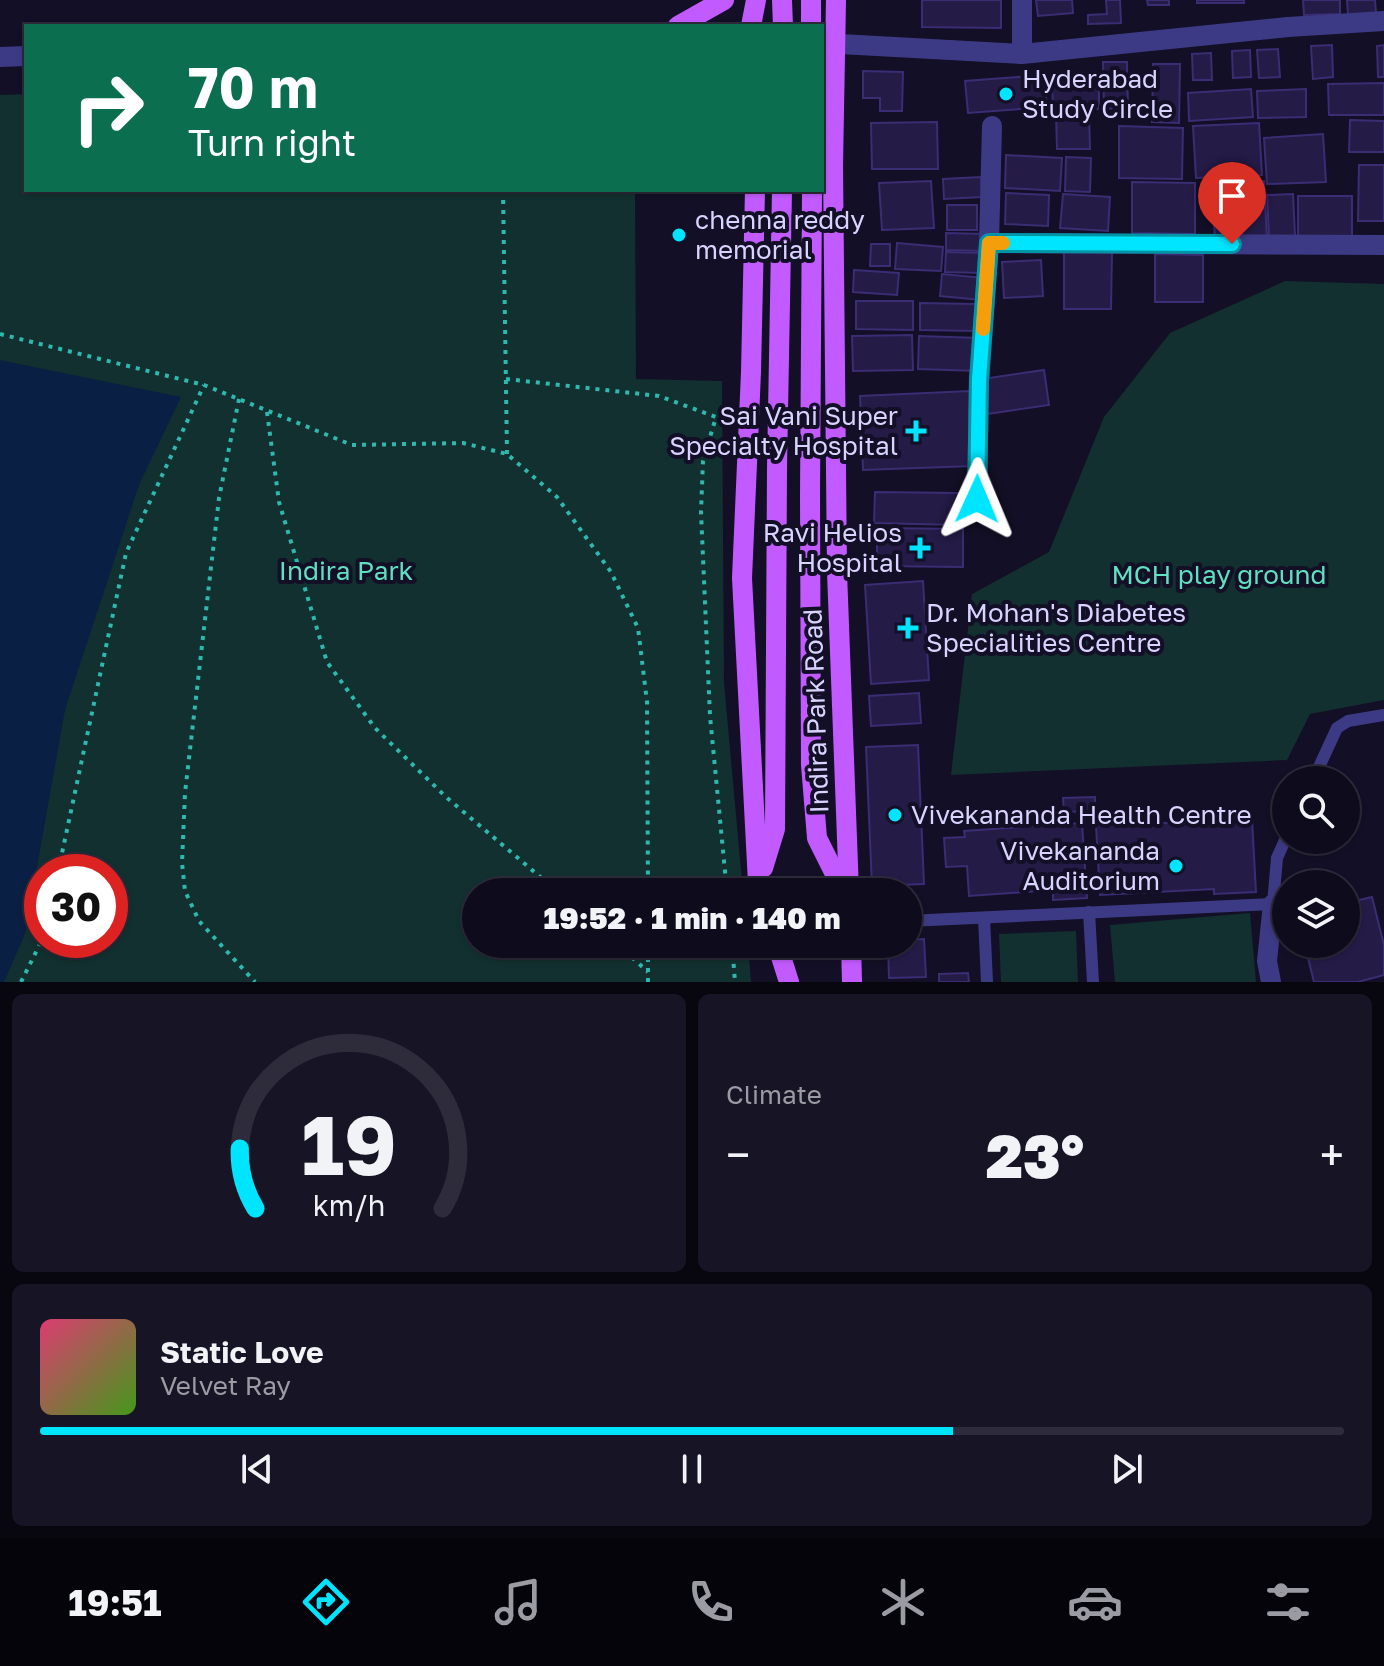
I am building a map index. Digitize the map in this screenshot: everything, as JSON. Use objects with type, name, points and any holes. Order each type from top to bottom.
[{"type":"main road","points":[[682,24],[724,0]]},
{"type":"main road","points":[[751,24],[756,0]]},
{"type":"main road","points":[[782,0],[783,24]]},
{"type":"main road","points":[[811,0],[811,24]]},
{"type":"main road","name":"Indira Park Road","points":[[836,0],[829,43],[837,572],[847,878]]},
{"type":"main road","points":[[755,192],[742,578],[759,878]]},
{"type":"main road","points":[[763,878],[775,829],[782,192]]},
{"type":"main road","points":[[812,192],[810,749],[817,838],[839,878]]},
{"type":"main road","points":[[781,958],[789,982]]},
{"type":"main road","points":[[851,958],[852,982]]},
{"type":"street","points":[[1022,0],[1022,54]]},
{"type":"street","points":[[829,43],[1022,54],[1288,27],[1384,21]]},
{"type":"street","points":[[0,57],[24,56]]},
{"type":"street","points":[[977,499],[979,380],[989,243],[992,126]]},
{"type":"street","points":[[989,243],[1384,245]]},
{"type":"street","points":[[1271,982],[1267,961],[1272,914]]},
{"type":"lane","points":[[1319,766],[1337,728],[1348,721],[1384,715]]},
{"type":"lane","points":[[922,920],[1272,904]]},
{"type":"lane","points":[[1089,912],[1093,982]]},
{"type":"lane","points":[[984,918],[987,982]]},
{"type":"path","points":[[503,192],[507,454]]},
{"type":"path","points":[[0,334],[204,385],[352,445],[463,443],[507,454],[557,497],[611,572],[638,628],[647,702],[648,878]]},
{"type":"path","points":[[506,379],[659,396],[716,417],[703,461],[701,512],[710,716],[726,878]]},
{"type":"path","points":[[62,854],[126,553],[204,385]]},
{"type":"path","points":[[239,399],[219,498],[185,793],[182,863],[185,891],[199,921],[255,982]]},
{"type":"path","points":[[267,411],[279,502],[327,662],[375,728],[446,797],[541,878]]},
{"type":"path","points":[[21,982],[33,958]]},
{"type":"path","points":[[632,958],[648,972]]},
{"type":"path","points":[[648,958],[648,982]]},
{"type":"path","points":[[733,958],[735,982]]},
{"type":"green space","name":"Indira Park","points":[[24,94],[24,192],[635,192],[636,379],[722,381],[724,683],[742,878],[462,878],[462,958],[749,958],[751,982],[0,982],[0,95]]},
{"type":"green space","name":"MCH play ground","points":[[1285,281],[1384,284],[1384,700],[1310,714],[1287,760],[951,775],[972,594],[1049,552],[1104,417],[1170,333]]},
{"type":"green space","points":[[1250,913],[1256,982],[1115,982],[1110,925]]},
{"type":"green space","points":[[1076,931],[1078,982],[1001,982],[999,934]]},
{"type":"water","points":[[0,360],[181,397],[139,485],[65,710],[39,854],[24,854],[24,936],[4,982],[0,982]]},
{"type":"building","points":[[922,0],[1001,0],[1001,28],[922,27]]},
{"type":"building","points":[[1036,0],[1072,0],[1073,13],[1038,16]]},
{"type":"building","points":[[1106,0],[1120,0],[1121,23],[1088,24],[1088,15],[1107,14]]},
{"type":"building","points":[[1147,0],[1169,0],[1169,5],[1148,5]]},
{"type":"building","points":[[1197,0],[1244,0],[1244,3],[1197,3]]},
{"type":"building","points":[[1303,0],[1340,0],[1340,14],[1304,15]]},
{"type":"building","points":[[1347,0],[1375,0],[1376,13],[1348,15]]},
{"type":"building","points":[[1332,45],[1333,77],[1313,79],[1311,46]]},
{"type":"building","points":[[1384,45],[1384,77],[1378,77],[1377,46]]},
{"type":"building","points":[[1278,49],[1280,77],[1259,78],[1257,50]]},
{"type":"building","points":[[1250,50],[1251,77],[1233,78],[1232,51]]},
{"type":"building","points":[[1211,53],[1212,80],[1193,80],[1192,54]]},
{"type":"building","points":[[1103,62],[1127,62],[1128,108],[1104,109]]},
{"type":"building","points":[[1153,64],[1180,64],[1179,123],[1152,122]]},
{"type":"building","points":[[863,71],[903,72],[902,111],[880,111],[880,98],[863,98]]},
{"type":"building","name":"Hyderabad Study Circle","points":[[1044,75],[1047,107],[968,113],[965,81]]},
{"type":"building","points":[[1052,82],[1099,82],[1099,109],[1053,109]]},
{"type":"building","points":[[1384,83],[1384,115],[1329,115],[1328,84]]},
{"type":"building","points":[[1251,89],[1253,117],[1189,121],[1188,93]]},
{"type":"building","points":[[1306,89],[1306,117],[1258,118],[1257,91]]},
{"type":"building","points":[[1056,113],[1089,113],[1090,149],[1057,149]]},
{"type":"building","points":[[1350,120],[1384,121],[1384,152],[1349,152]]},
{"type":"building","points":[[937,122],[938,169],[872,169],[871,123]]},
{"type":"building","points":[[1259,123],[1262,175],[1196,178],[1193,126]]},
{"type":"building","points":[[1119,126],[1183,128],[1182,179],[1119,178]]},
{"type":"building","points":[[1323,134],[1326,182],[1267,184],[1264,138]]},
{"type":"building","points":[[1006,155],[1062,158],[1060,191],[1005,188]]},
{"type":"building","points":[[1066,157],[1091,158],[1090,192],[1065,191]]},
{"type":"building","points":[[1359,165],[1384,165],[1384,221],[1358,221]]},
{"type":"building","points":[[981,177],[982,197],[944,199],[943,179]]},
{"type":"building","points":[[931,181],[934,228],[882,230],[879,183]]},
{"type":"building","points":[[1264,181],[1267,239],[1215,241],[1212,183]]},
{"type":"building","points":[[1132,182],[1195,183],[1195,234],[1132,233]]},
{"type":"building","points":[[1006,193],[1049,195],[1048,226],[1005,224]]},
{"type":"building","points":[[1063,194],[1110,197],[1108,231],[1060,228]]},
{"type":"building","points":[[1293,194],[1295,236],[1269,237],[1267,195]]},
{"type":"building","points":[[1298,196],[1352,196],[1352,240],[1298,239]]},
{"type":"building","points":[[947,205],[977,205],[977,230],[947,230]]},
{"type":"building","points":[[946,233],[985,234],[985,251],[946,250]]},
{"type":"building","points":[[897,243],[943,247],[941,271],[895,269]]},
{"type":"building","points":[[871,244],[890,244],[890,266],[870,266]]},
{"type":"building","points":[[946,252],[982,253],[982,273],[945,272]]},
{"type":"building","points":[[1064,252],[1112,252],[1111,309],[1064,309]]},
{"type":"building","points":[[1155,254],[1203,255],[1203,302],[1155,302]]},
{"type":"building","points":[[1041,260],[1043,296],[1004,298],[1002,262]]},
{"type":"building","points":[[854,270],[899,273],[897,295],[853,292]]},
{"type":"building","points":[[942,274],[983,278],[981,300],[940,296]]},
{"type":"building","points":[[856,301],[913,301],[913,330],[856,329]]},
{"type":"building","points":[[920,303],[977,304],[976,331],[920,330]]},
{"type":"building","points":[[912,335],[913,370],[853,371],[852,336]]},
{"type":"building","points":[[919,336],[979,338],[978,371],[918,369]]},
{"type":"building","points":[[1044,370],[1049,405],[987,414],[982,379]]},
{"type":"building","name":"Sai Vani Super Specialty Hospital","points":[[970,391],[973,466],[863,470],[860,396]]},
{"type":"building","points":[[875,492],[958,493],[958,525],[874,523]]},
{"type":"building","name":"Ravi Helios Hospital","points":[[877,528],[963,529],[963,567],[877,566]]},
{"type":"building","points":[[923,581],[929,680],[871,684],[865,585]]},
{"type":"building","points":[[919,693],[921,723],[871,726],[869,696]]},
{"type":"building","name":"Vivekananda Health Centre","points":[[918,745],[924,884],[922,878],[872,878],[866,747]]},
{"type":"building","points":[[1095,797],[1095,811],[1064,812],[1063,798]]},
{"type":"building","points":[[1252,819],[1256,892],[1214,894],[1214,889],[1100,895],[1096,826]]},
{"type":"building","points":[[1082,823],[1087,898],[1053,900],[1053,890],[969,896],[967,866],[946,867],[944,838],[965,837],[964,831]]},
{"type":"building","points":[[1372,897],[1384,945],[1384,975],[1358,982],[1314,982],[1308,958],[1360,958],[1360,900]]},
{"type":"building","points":[[922,939],[926,977],[889,978],[888,958],[922,958]]},
{"type":"building","points":[[968,973],[969,982],[939,982],[939,974]]},
{"type":"slow traffic","points":[[983,329],[989,243],[1003,243]]},
{"type":"place","name":"Hyderabad Study Circle","points":[[1006,94]]},
{"type":"place","name":"chenna reddy memorial","points":[[679,235]]},
{"type":"place","name":"Sai Vani Super Specialty Hospital","points":[[916,431]]},
{"type":"place","name":"Ravi Helios Hospital","points":[[920,548]]},
{"type":"place","name":"Dr. Mohan's Diabetes Specialities Centre","points":[[908,628]]},
{"type":"place","name":"Vivekananda Health Centre","points":[[895,815]]},
{"type":"place","name":"Vivekananda Auditorium","points":[[1176,866]]},
{"type":"route","points":[[977,499],[979,380],[989,243],[1232,244]]}]
